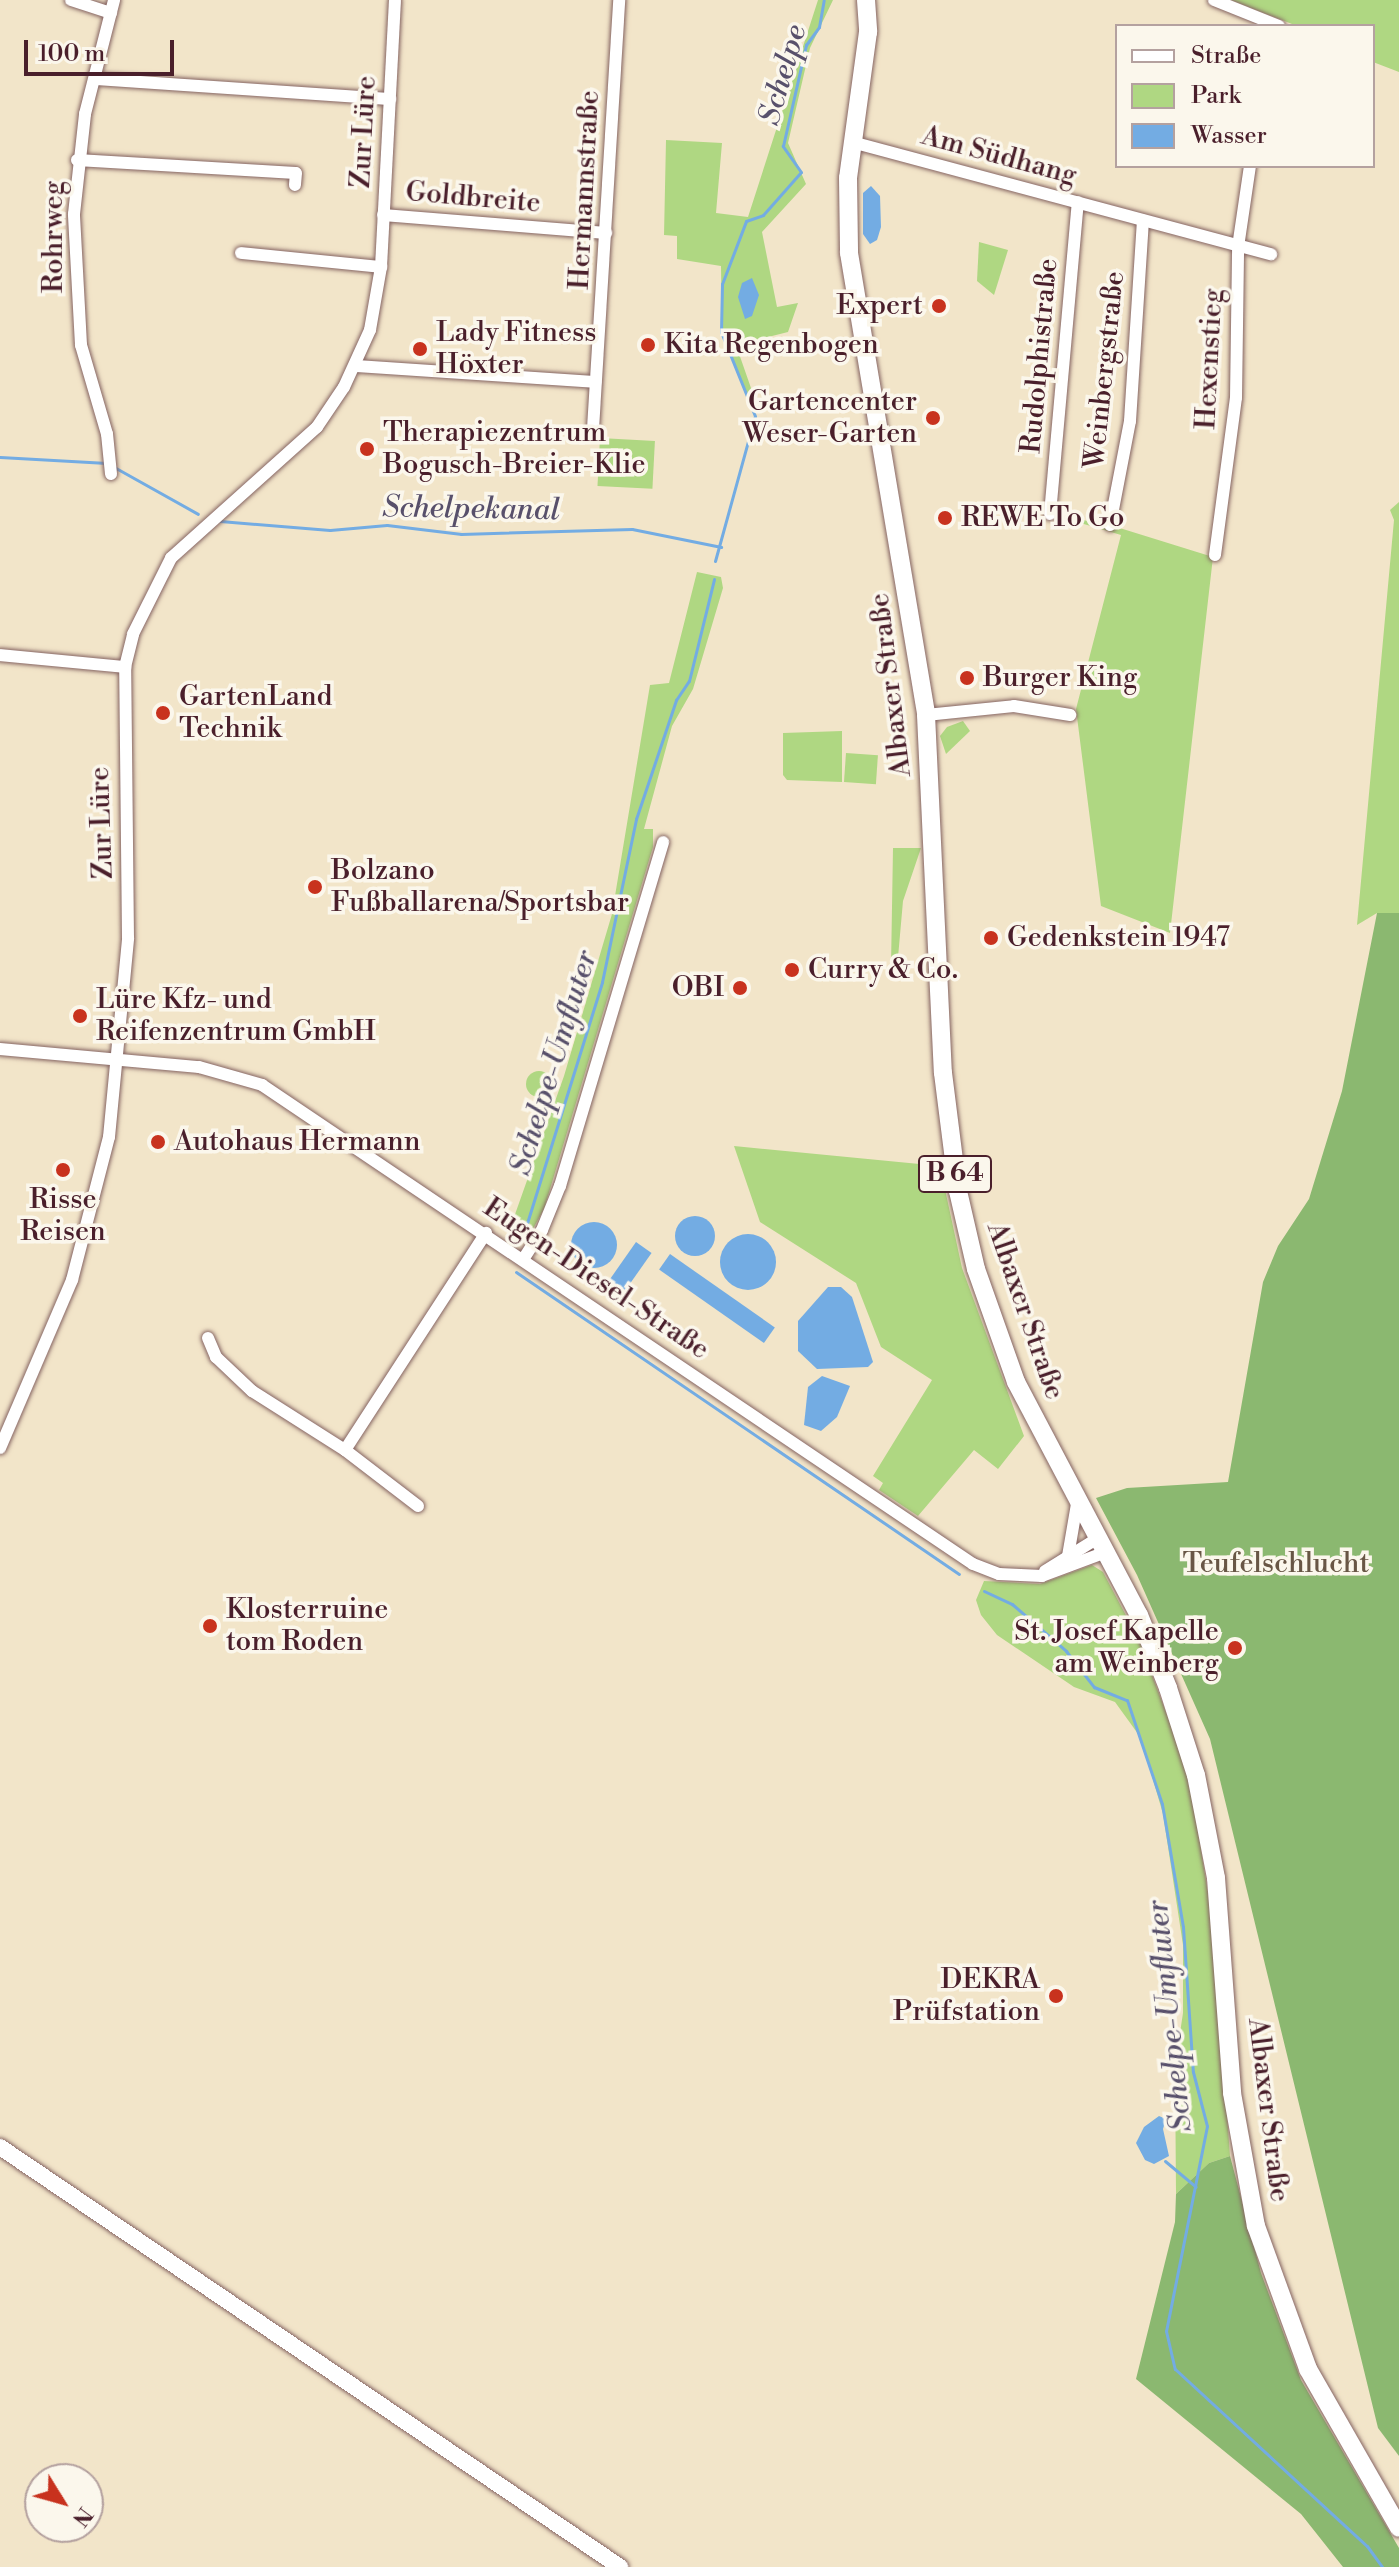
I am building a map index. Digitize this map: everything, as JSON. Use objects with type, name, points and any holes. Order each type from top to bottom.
[{"type":"main road","name":"Albaxer Straße","points":[[866,0],[867,41],[852,142],[847,220],[852,284],[908,584],[926,715],[943,1073],[958,1191],[1001,1345],[1076,1501],[1102,1545],[1155,1653],[1199,1788],[1216,1878],[1236,2126],[1266,2261],[1326,2405],[1399,2528]]},
{"type":"street","points":[[71,0],[112,7]]},
{"type":"street","name":"Zur Lüre","points":[[0,1448],[47,1345],[80,1254],[109,1137],[119,1058],[129,906],[125,667],[144,603],[171,558],[317,427],[355,366],[370,330],[381,267],[395,0]]},
{"type":"street","name":"Hermannstraße","points":[[593,429],[619,0]]},
{"type":"street","points":[[1214,0],[1276,24]]},
{"type":"street","name":"Rohrweg","points":[[111,474],[81,345],[75,262],[77,160],[112,7]]},
{"type":"street","points":[[95,79],[390,99]]},
{"type":"street","name":"Am Südhang","points":[[852,142],[1271,254]]},
{"type":"street","points":[[77,160],[296,173],[295,185]]},
{"type":"street","name":"Hexenstieg","points":[[1215,555],[1236,398],[1238,247],[1250,168]]},
{"type":"street","name":"Rudolphistraße","points":[[1050,514],[1078,202]]},
{"type":"street","name":"Goldbreite","points":[[383,215],[606,233]]},
{"type":"street","name":"Weinbergstraße","points":[[1110,525],[1130,421],[1143,220]]},
{"type":"street","points":[[241,253],[381,267]]},
{"type":"street","points":[[355,366],[595,382]]},
{"type":"street","points":[[0,655],[125,667]]},
{"type":"street","points":[[926,715],[1014,706],[1070,715]]},
{"type":"street","points":[[524,1258],[542,1230],[560,1186],[663,842]]},
{"type":"street","name":"Eugen-Diesel-Straße","points":[[0,1049],[119,1058],[227,1071],[262,1085],[524,1258],[973,1564],[999,1574],[1031,1577],[1055,1573],[1102,1545]]},
{"type":"street","points":[[345,1450],[486,1233]]},
{"type":"street","points":[[208,1338],[216,1357],[252,1391],[345,1450],[418,1506]]},
{"type":"street","points":[[1068,1557],[1075,1534],[1076,1501]]},
{"type":"street","points":[[1031,1577],[1068,1557],[1102,1545]]},
{"type":"street","points":[[0,2147],[620,2567]]},
{"type":"green space","points":[[818,0],[833,0],[810,48],[788,143],[806,184],[762,232],[777,307],[798,303],[788,332],[736,345],[759,411],[754,411],[722,333],[721,266],[677,259],[677,236],[664,235],[666,140],[722,143],[716,213],[748,217]]},
{"type":"green space","points":[[1231,0],[1399,0],[1399,72],[1375,63],[1375,24],[1292,24]]},
{"type":"green space","points":[[979,242],[1008,250],[994,295],[977,281]]},
{"type":"green space","points":[[600,438],[655,441],[652,489],[597,486]]},
{"type":"green space","points":[[1399,502],[1399,913],[1377,913],[1357,925],[1394,520],[1390,510]]},
{"type":"green space","points":[[1050,514],[1110,525],[1213,557],[1170,933],[1101,906],[1076,709],[1121,535]]},
{"type":"green space","points":[[697,572],[721,577],[723,588],[693,689],[672,726],[644,829],[653,829],[653,847],[544,1209],[529,1236],[517,1235],[513,1220],[564,1076],[612,914],[650,685],[669,683]]},
{"type":"green space","points":[[963,721],[970,731],[946,754],[940,736],[947,727]]},
{"type":"green space","points":[[842,731],[842,782],[787,780],[783,775],[783,733]]},
{"type":"green space","points":[[846,753],[878,755],[876,784],[844,782]]},
{"type":"green space","points":[[893,848],[921,848],[903,901],[896,980],[891,966]]},
{"type":"green space","name":"Teufelschlucht","points":[[1377,913],[1399,913],[1399,2456],[1378,2428],[1210,1739],[1137,1575],[1096,1498],[1127,1488],[1228,1482],[1263,1282],[1278,1246],[1309,1199],[1342,1091]]},
{"type":"green space","points":[[539,1071],[548,1075],[552,1084],[548,1093],[539,1097],[530,1093],[526,1084],[530,1075]]},
{"type":"green space","points":[[734,1146],[940,1166],[962,1268],[1024,1436],[998,1469],[974,1450],[918,1516],[879,1490],[883,1483],[873,1476],[932,1380],[881,1347],[856,1283],[760,1222]]},
{"type":"green space","points":[[1092,1565],[1103,1572],[1139,1640],[1171,1726],[1191,1787],[1213,1925],[1230,2156],[1209,2163],[1176,2194],[1175,2066],[1183,2013],[1183,1945],[1163,1814],[1141,1738],[1115,1702],[1074,1687],[997,1635],[981,1615],[976,1600],[984,1581],[1040,1584]]},
{"type":"green space","points":[[1230,2156],[1261,2273],[1301,2380],[1399,2548],[1399,2567],[1343,2567],[1301,2514],[1136,2379],[1175,2222],[1176,2194],[1209,2163]]},
{"type":"water","points":[[871,186],[880,196],[881,227],[877,240],[870,244],[863,234],[863,193]]},
{"type":"water","points":[[752,278],[759,295],[752,316],[745,319],[738,297],[742,283]]},
{"type":"water","points":[[695,1216],[709,1222],[715,1236],[709,1250],[695,1256],[681,1250],[675,1236],[681,1222]]},
{"type":"water","points":[[594,1222],[610,1229],[617,1245],[610,1261],[594,1268],[578,1261],[571,1245],[578,1229]]},
{"type":"water","points":[[748,1234],[768,1242],[776,1262],[768,1282],[748,1290],[728,1282],[720,1262],[728,1242]]},
{"type":"water","points":[[636,1242],[652,1253],[625,1291],[610,1280]]},
{"type":"water","points":[[670,1254],[775,1327],[764,1343],[659,1270]]},
{"type":"water","points":[[828,1287],[841,1287],[852,1297],[873,1362],[868,1367],[817,1369],[798,1351],[798,1321]]},
{"type":"water","points":[[822,1376],[850,1386],[837,1417],[821,1431],[804,1425],[808,1387]]},
{"type":"water","points":[[1159,2116],[1166,2119],[1163,2129],[1169,2156],[1154,2164],[1145,2160],[1136,2143],[1144,2127]]},
{"type":"waterway","name":"Schelpe","points":[[715,561],[755,416],[721,332],[722,284],[746,221],[763,215],[801,172],[783,146],[806,45],[819,27],[824,0]]},
{"type":"waterway","name":"Schelpekanal","points":[[0,457],[107,463]]},
{"type":"waterway","name":"Schelpekanal","points":[[114,467],[198,514]]},
{"type":"waterway","name":"Schelpekanal","points":[[220,521],[330,530],[387,525],[461,534],[632,529],[721,547]]},
{"type":"waterway","name":"Schelpe-Umfluter","points":[[523,1236],[602,982],[636,819],[676,700],[689,681],[714,579]]},
{"type":"waterway","name":"Schelpe-Umfluter","points":[[516,1272],[959,1574]]},
{"type":"waterway","name":"Schelpe-Umfluter","points":[[984,1591],[1012,1604],[1066,1651],[1094,1687],[1127,1700],[1162,1804],[1183,1927],[1193,2072],[1207,2126],[1166,2331],[1175,2369],[1367,2546],[1382,2567]]},
{"type":"waterway","points":[[1165,2161],[1196,2187]]},
{"type":"place","name":"Expert","points":[[939,306]]},
{"type":"place","name":"Kita Regenbogen","points":[[648,345]]},
{"type":"place","name":"Lady Fitness Höxter","points":[[420,349]]},
{"type":"place","name":"Gartencenter Weser-Garten","points":[[933,418]]},
{"type":"place","name":"Therapiezentrum Bogusch-Breier-Klie","points":[[367,449]]},
{"type":"place","name":"REWE To Go","points":[[945,518]]},
{"type":"place","name":"Burger King","points":[[967,678]]},
{"type":"place","name":"GartenLand Technik","points":[[163,713]]},
{"type":"place","name":"Bolzano Fußballarena/Sportsbar","points":[[315,887]]},
{"type":"place","name":"Gedenkstein 1947","points":[[991,938]]},
{"type":"place","name":"Curry & Co.","points":[[792,970]]},
{"type":"place","name":"OBI","points":[[740,988]]},
{"type":"place","name":"Lüre Kfz- und Reifenzentrum GmbH","points":[[80,1016]]},
{"type":"place","name":"Autohaus Hermann","points":[[158,1142]]},
{"type":"place","name":"Risse Reisen","points":[[63,1170]]},
{"type":"place","name":"Klosterruine tom Roden","points":[[210,1626]]},
{"type":"place","name":"St. Josef Kapelle am Weinberg","points":[[1235,1648]]},
{"type":"place","name":"DEKRA Prüfstation","points":[[1056,1996]]}]
